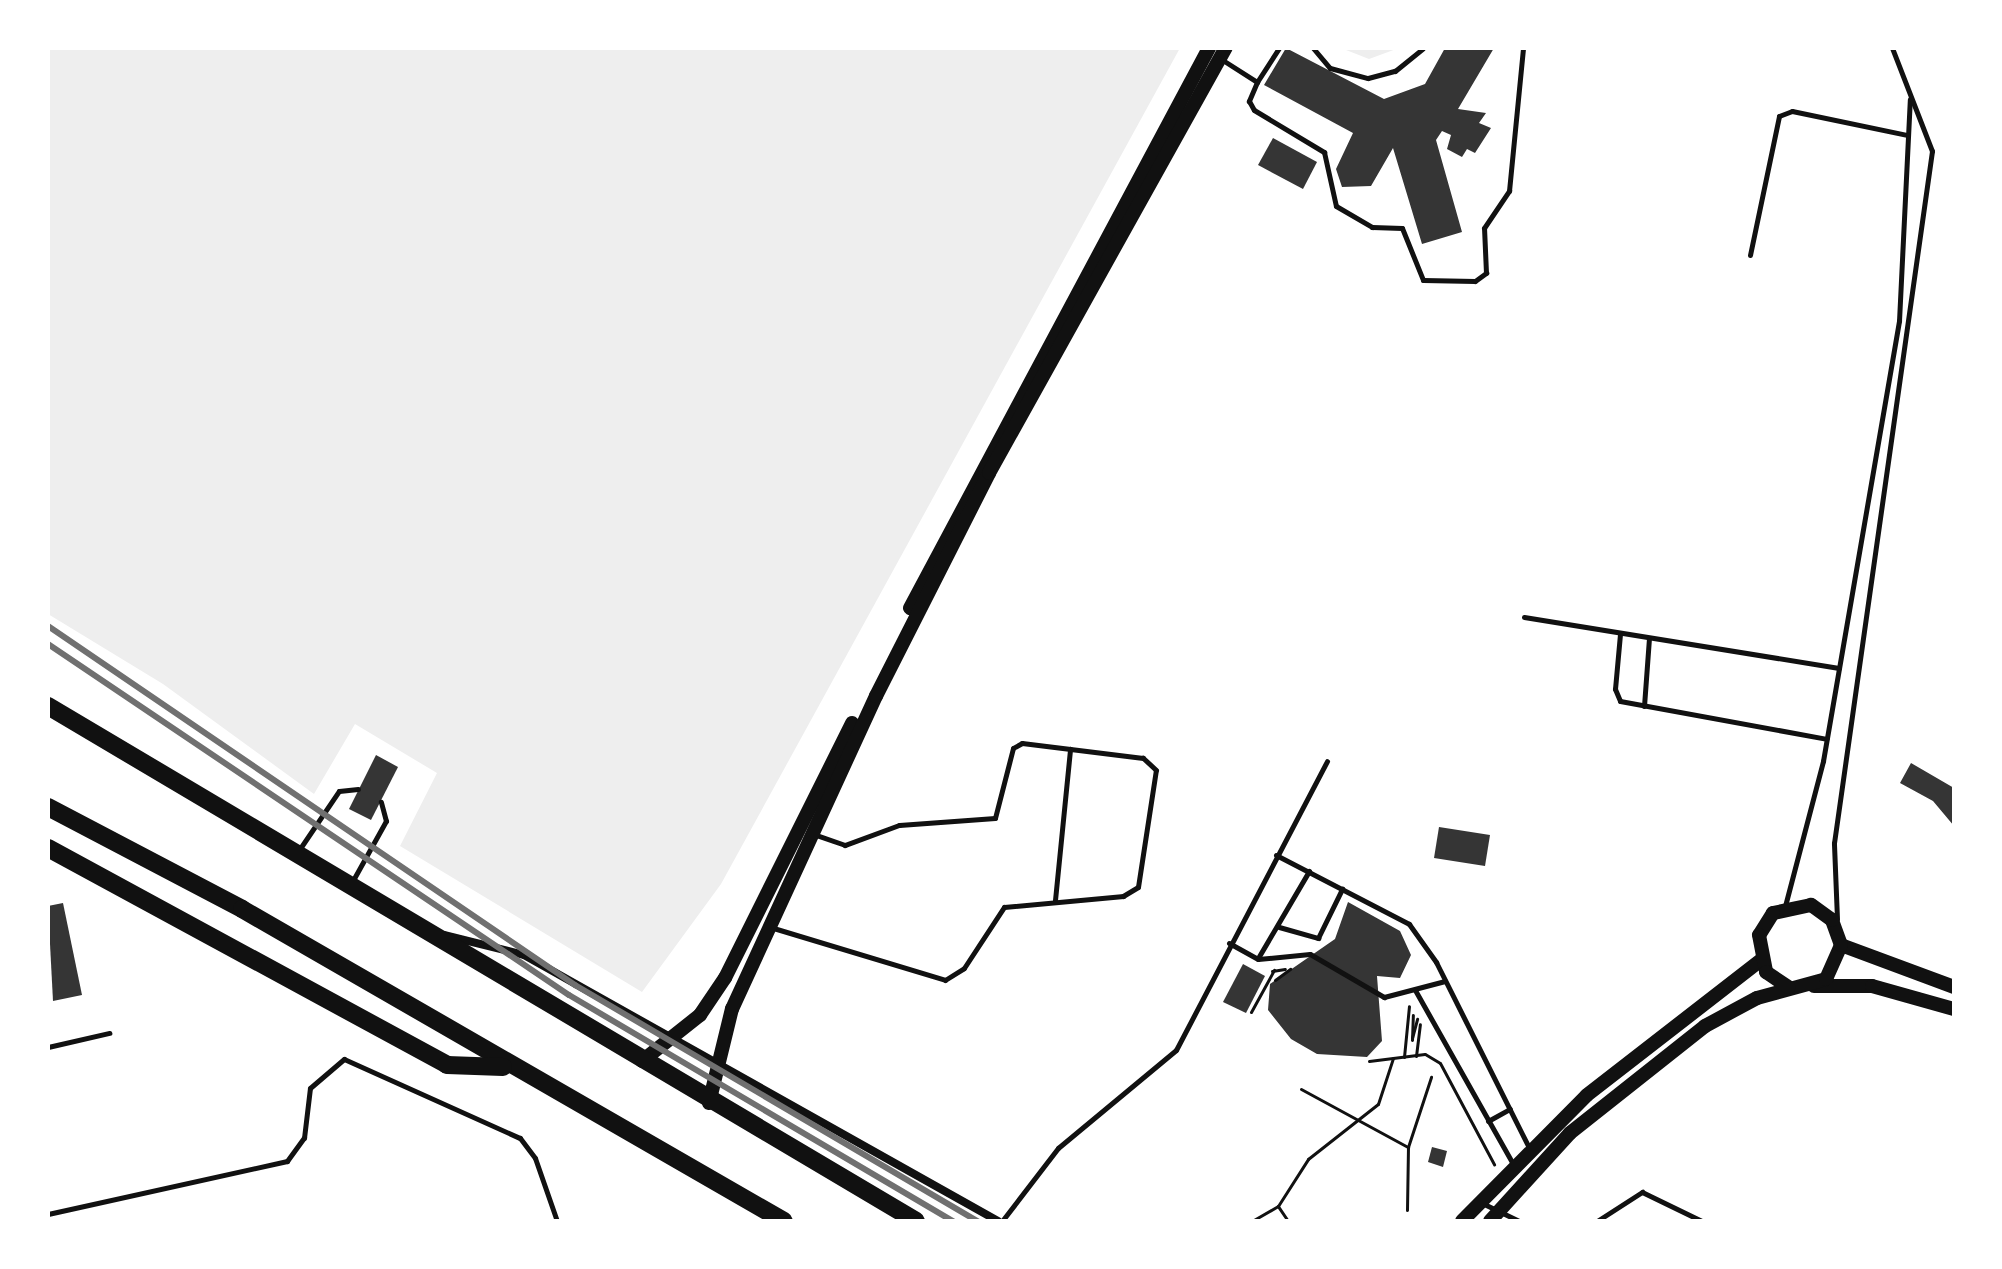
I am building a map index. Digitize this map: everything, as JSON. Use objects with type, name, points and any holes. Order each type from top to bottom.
[{"type":"highway","points":[[48,706],[352,883],[709,1103],[916,1221]]},
{"type":"highway","points":[[48,807],[242,909],[506,1067],[784,1221]]},
{"type":"highway","points":[[48,848],[447,1065],[506,1067]]},
{"type":"main road","points":[[709,1103],[732,1009],[809,832],[989,473],[1218,51]]},
{"type":"main road","points":[[642,1061],[670,1040],[711,999],[976,475],[1218,51]]},
{"type":"main road","points":[[1462,1221],[1530,1149],[1760,961],[1764,923],[1785,906],[1811,905],[1840,938],[1954,987]]},
{"type":"main road","points":[[1814,986],[1834,970],[1840,938]]},
{"type":"main road","points":[[1760,961],[1788,987]]},
{"type":"main road","points":[[1494,1216],[1570,1133],[1705,1026],[1788,987],[1872,986],[1954,1009]]},
{"type":"main road","points":[[711,999],[732,1009]]},
{"type":"street","points":[[433,933],[524,955],[716,1068],[1000,1221]]},
{"type":"lane","points":[[1279,48],[1249,101],[1254,110],[1324,152],[1336,206],[1372,227],[1402,228],[1423,280],[1475,281],[1486,273],[1484,228],[1509,191],[1523,48]]},
{"type":"lane","points":[[1313,48],[1330,68],[1368,78],[1395,71],[1423,48]]},
{"type":"lane","points":[[1840,938],[1834,843],[1932,151],[1892,48]]},
{"type":"lane","points":[[1218,51],[1257,82]]},
{"type":"lane","points":[[1785,906],[1827,739],[1899,321],[1910,98]]},
{"type":"lane","points":[[1750,255],[1779,116],[1792,111],[1907,135]]},
{"type":"lane","points":[[1524,617],[1839,668]]},
{"type":"lane","points":[[1620,634],[1616,696],[1644,706],[1827,739]]},
{"type":"lane","points":[[1644,706],[1649,638]]},
{"type":"lane","points":[[769,927],[945,980],[964,968],[1004,907],[1123,896],[1138,887],[1156,770],[1143,758],[1016,744],[995,818],[899,825],[845,845],[809,832]]},
{"type":"lane","points":[[1055,900],[1070,749]]},
{"type":"lane","points":[[1000,1221],[1067,1139],[1176,1050],[1229,943],[1327,761]]},
{"type":"lane","points":[[298,851],[339,791],[358,789]]},
{"type":"lane","points":[[352,883],[386,821],[381,802]]},
{"type":"lane","points":[[1276,855],[1409,924],[1446,981],[1530,1149]]},
{"type":"lane","points":[[1258,959],[1309,871]]},
{"type":"lane","points":[[1279,927],[1318,938],[1342,889]]},
{"type":"lane","points":[[1229,943],[1258,959],[1310,954],[1384,997],[1446,981]]},
{"type":"lane","points":[[1415,990],[1514,1166]]},
{"type":"lane","points":[[48,1047],[109,1033]]},
{"type":"lane","points":[[48,1214],[287,1161],[304,1138],[310,1088],[344,1059],[520,1138],[535,1158],[557,1221]]},
{"type":"lane","points":[[1488,1121],[1510,1109]]},
{"type":"lane","points":[[1597,1221],[1642,1192],[1702,1221]]},
{"type":"lane","points":[[1479,1201],[1494,1216],[1519,1221]]},
{"type":"path","points":[[1251,1012],[1272,971],[1310,954]]},
{"type":"path","points":[[1272,971],[1277,977]]},
{"type":"path","points":[[1404,1057],[1408,1007]]},
{"type":"path","points":[[1414,1013],[1412,1040],[1417,1019]]},
{"type":"path","points":[[1416,1056],[1420,1024]]},
{"type":"path","points":[[1369,1061],[1416,1056],[1440,1063],[1502,1178]]},
{"type":"path","points":[[1252,1221],[1278,1206],[1308,1159],[1359,1126],[1378,1104],[1393,1058]]},
{"type":"path","points":[[1407,1210],[1408,1147],[1431,1077]]},
{"type":"path","points":[[1301,1089],[1359,1126],[1408,1147]]},
{"type":"path","points":[[1278,1206],[1288,1221]]},
{"type":"shaded area","points":[[48,48],[1180,48],[721,884],[642,992],[400,846],[437,773],[355,724],[314,794],[163,684],[48,614]]},
{"type":"shaded area","points":[[1341,48],[1399,48],[1369,59]]},
{"type":"building","points":[[1286,48],[1384,99],[1425,84],[1445,48],[1494,48],[1458,109],[1486,113],[1479,123],[1491,128],[1475,153],[1467,149],[1462,157],[1447,149],[1451,135],[1442,131],[1436,140],[1462,232],[1422,244],[1393,148],[1371,186],[1342,187],[1336,169],[1353,133],[1264,85]]},
{"type":"building","points":[[1273,138],[1317,162],[1303,189],[1258,165]]},
{"type":"building","points":[[376,755],[398,767],[371,820],[349,809]]},
{"type":"building","points":[[1911,763],[1954,788],[1954,826],[1933,801],[1900,783]]},
{"type":"building","points":[[1439,827],[1490,835],[1485,866],[1434,858]]},
{"type":"building","points":[[1348,902],[1400,931],[1411,955],[1400,978],[1377,976],[1382,1041],[1367,1057],[1317,1054],[1291,1039],[1268,1010],[1270,984],[1335,939]]},
{"type":"building","points":[[63,903],[82,995],[53,1001],[48,906]]},
{"type":"building","points":[[1243,964],[1265,976],[1246,1013],[1223,1002]]},
{"type":"building","points":[[1432,1147],[1447,1151],[1443,1167],[1428,1162]]},
{"type":"railway","points":[[48,626],[575,985],[978,1221]]},
{"type":"railway","points":[[48,644],[569,995],[953,1221]]}]
